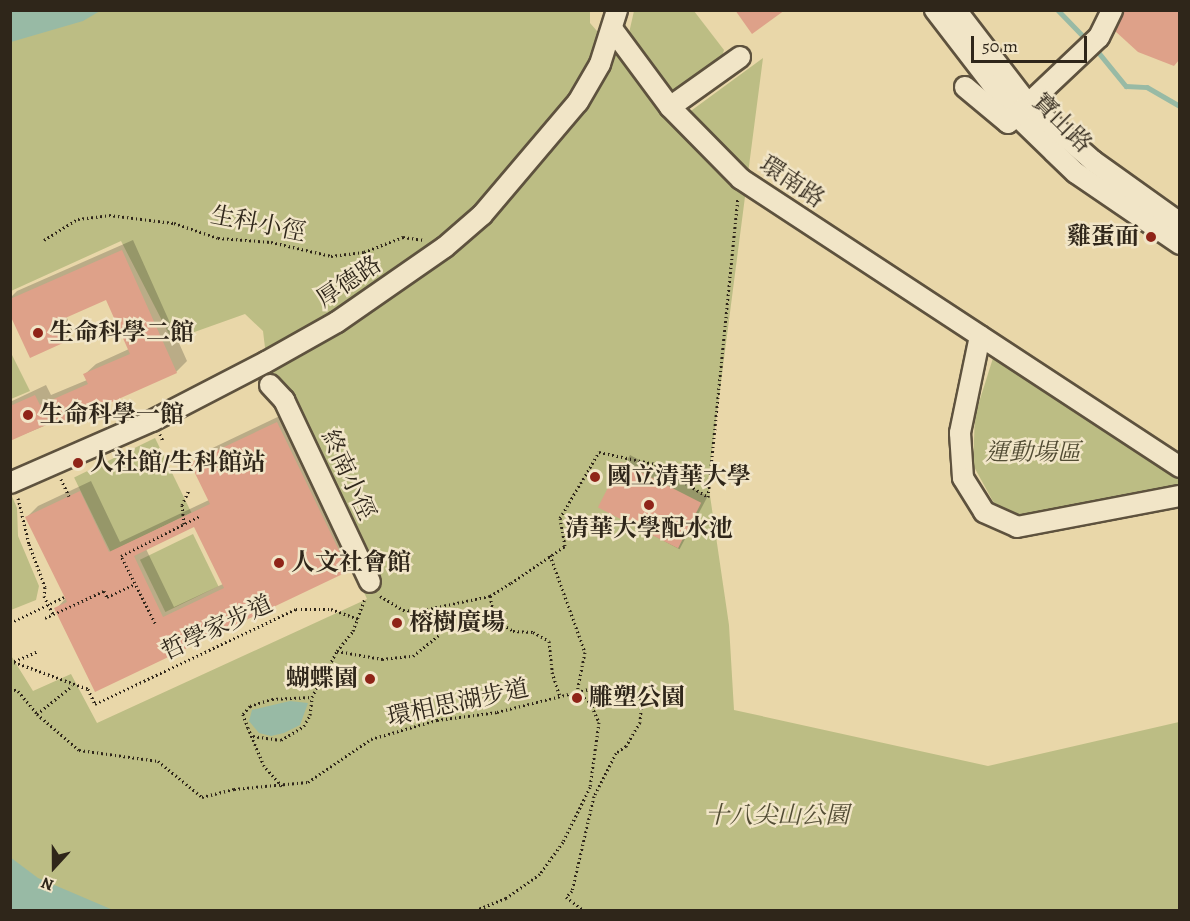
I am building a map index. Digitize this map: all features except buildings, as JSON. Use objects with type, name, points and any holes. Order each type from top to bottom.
[{"type":"street","name":"寶山路","points":[[935,10],[1076,173],[1179,244]]},
{"type":"street","name":"寶山路","points":[[956,10],[1021,108],[1179,223]]},
{"type":"street","points":[[965,87],[1008,123],[1021,108],[1093,43],[1112,10]]},
{"type":"street","name":"環南路","points":[[615,20],[670,106],[741,179],[1179,467]]},
{"type":"street","name":"厚德路","points":[[14,491],[266,362],[337,322],[445,247],[482,214],[578,102],[600,64],[615,20]]},
{"type":"street","points":[[670,106],[740,57]]},
{"type":"street","points":[[980,336],[960,433],[963,478],[984,512],[1017,527],[1179,496]]},
{"type":"street","name":"終南小徑","points":[[270,386],[280,393],[370,582]]},
{"type":"path","points":[[370,582],[384,601],[403,610],[436,609],[490,596],[565,546],[560,518],[599,452],[655,464],[708,497],[741,179]]},
{"type":"path","name":"生科小徑","points":[[44,240],[78,219],[109,215],[174,223],[218,238],[271,242],[331,256],[364,252],[403,237],[434,242]]},
{"type":"path","points":[[57,469],[69,496]]},
{"type":"path","points":[[184,524],[182,505],[189,490]]},
{"type":"path","points":[[14,491],[53,614]]},
{"type":"path","points":[[155,623],[121,555],[200,516]]},
{"type":"path","points":[[476,910],[506,898],[540,874],[564,842],[590,787],[599,722],[590,702],[577,692],[585,652],[550,555]]},
{"type":"path","points":[[253,736],[281,740],[304,726],[310,716],[312,697],[337,651],[358,619],[370,582]]},
{"type":"path","points":[[45,618],[104,591],[107,597],[135,584]]},
{"type":"path","points":[[490,596],[495,620],[513,631],[532,632],[549,641],[552,672],[560,697]]},
{"type":"path","points":[[10,623],[64,597]]},
{"type":"path","name":"哲學家步道","points":[[72,686],[87,689],[95,704],[296,609],[331,609],[358,619]]},
{"type":"path","points":[[337,651],[382,659],[413,656],[441,633],[436,609]]},
{"type":"path","points":[[12,663],[38,651]]},
{"type":"path","points":[[12,663],[72,686]]},
{"type":"path","name":"環相思湖步道","points":[[10,688],[18,691],[37,714],[79,750],[158,761],[202,797],[234,789],[308,782],[371,740],[437,720],[560,697],[606,685],[642,699],[636,731],[616,753],[594,796],[572,891],[566,897],[583,910]]},
{"type":"path","points":[[37,714],[72,686]]},
{"type":"path","points":[[282,786],[264,766],[243,714],[250,706],[272,699],[312,697]]},
{"type":"green space","name":"十八尖山公園","points":[[11,11],[590,11],[590,23],[643,84],[688,113],[763,58],[708,482],[729,625],[734,710],[988,766],[1179,722],[1179,910],[11,910],[10,654],[33,691],[71,674],[97,723],[367,599],[269,381],[263,331],[245,314],[172,340],[121,241],[11,291]]},
{"type":"green space","points":[[634,11],[694,11],[724,50],[721,60],[678,93],[669,91],[629,33]]},
{"type":"green space","points":[[10,351],[30,391],[11,399],[10,399]]},
{"type":"green space","name":"運動場區","points":[[993,358],[1179,477],[1179,487],[1021,515],[995,505],[973,465],[975,415]]},
{"type":"green space","points":[[155,438],[191,513],[110,552],[74,477]]},
{"type":"green space","points":[[11,494],[17,508],[18,536],[39,586],[36,600],[11,610]]},
{"type":"green space","points":[[193,534],[218,586],[165,612],[140,560]]},
{"type":"shaded area","points":[[11,10],[100,11],[83,21],[11,42]]},
{"type":"shaded area","points":[[290,701],[308,703],[300,725],[284,733],[271,736],[259,733],[249,721],[252,710]]},
{"type":"shaded area","points":[[10,857],[38,878],[113,910],[11,910]]},
{"type":"waterway","points":[[1058,10],[1087,40]]},
{"type":"waterway","points":[[1095,48],[1126,86],[1147,87],[1180,106]]},
{"type":"place","name":"雞蛋面","points":[[1151,237]]},
{"type":"place","name":"生命科學二館","points":[[38,333]]},
{"type":"place","name":"生命科學一館","points":[[28,415]]},
{"type":"place","name":"人社館/生科館站","points":[[78,463]]},
{"type":"place","name":"國立清華大學","points":[[595,477]]},
{"type":"place","name":"清華大學配水池","points":[[649,505]]},
{"type":"place","name":"人文社會館","points":[[279,563]]},
{"type":"place","name":"榕樹廣場","points":[[397,623]]},
{"type":"place","name":"蝴蝶園","points":[[370,679]]},
{"type":"place","name":"雕塑公園","points":[[577,698]]}]
